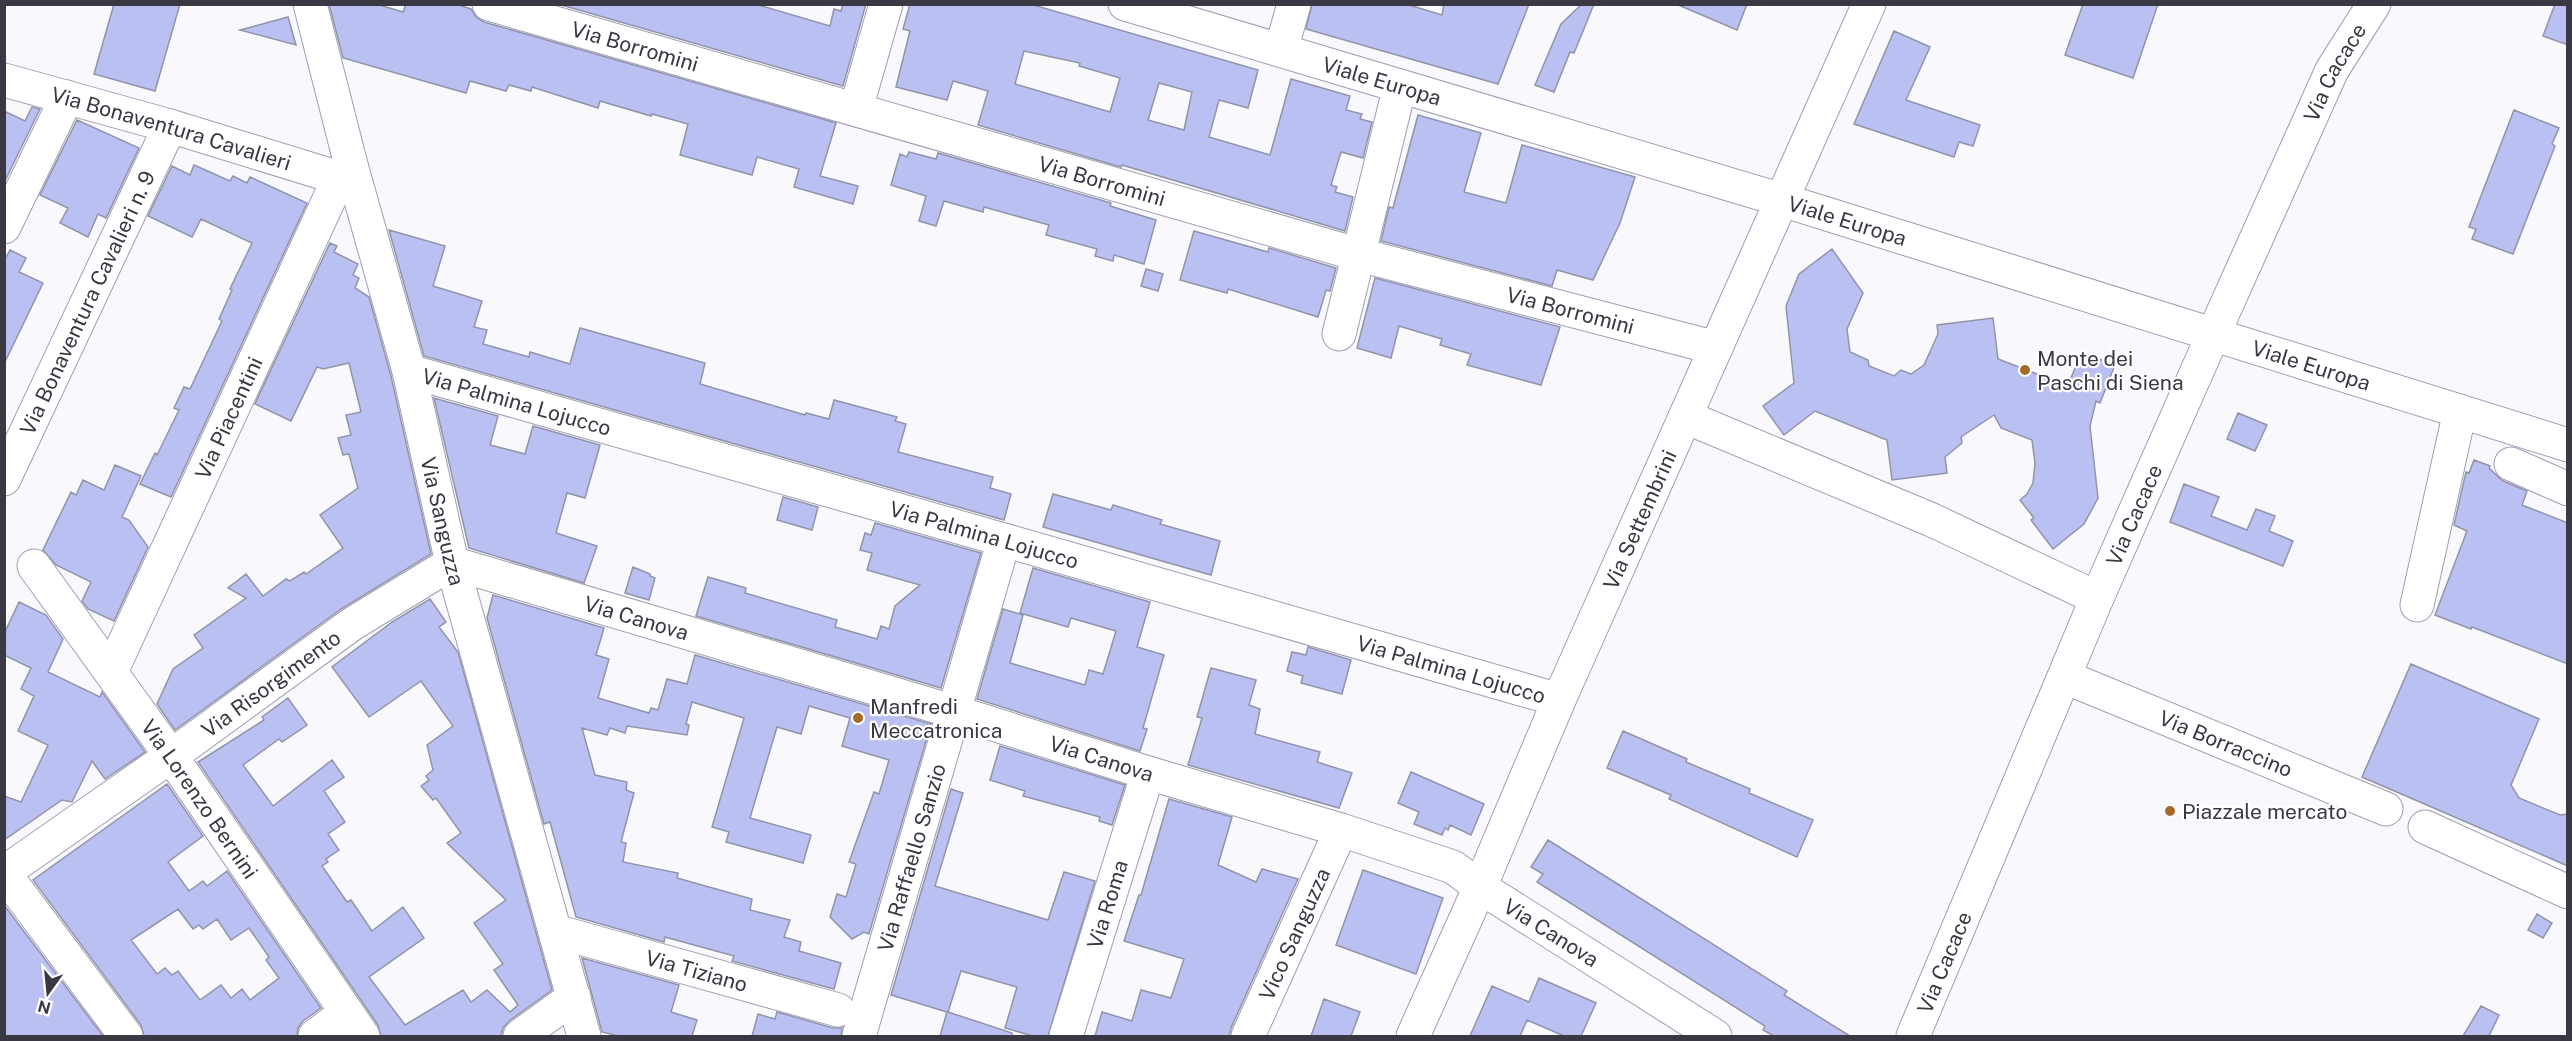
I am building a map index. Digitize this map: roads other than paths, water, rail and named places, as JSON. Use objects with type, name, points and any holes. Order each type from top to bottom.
[{"type":"street","name":"Via Sanguzza","points":[[310,4],[345,172],[409,371],[452,563],[584,1036]]},
{"type":"street","name":"Via Borromini","points":[[489,4],[1360,255],[1716,348]]},
{"type":"street","points":[[856,109],[886,4]]},
{"type":"street","name":"Viale Europa","points":[[1125,4],[1782,200],[2555,441]]},
{"type":"street","points":[[1281,50],[1294,4]]},
{"type":"street","name":"Via Settembrini","points":[[1413,1036],[1480,887],[1559,700],[1869,4]]},
{"type":"street","name":"Via Cacace","points":[[1913,1036],[2097,598],[2213,335],[2332,70],[2374,4]]},
{"type":"street","name":"Via Bonaventura Cavalieri","points":[[4,80],[345,172]]},
{"type":"street","points":[[1339,334],[1400,86]]},
{"type":"street","points":[[4,227],[67,97]]},
{"type":"street","name":"Via Bonaventura Cavalieri n. 9","points":[[4,479],[170,126]]},
{"type":"street","name":"Via Piacentini","points":[[111,672],[345,172]]},
{"type":"street","name":"Via Palmina Lojucco","points":[[409,371],[1559,700]]},
{"type":"street","points":[[2417,605],[2460,411]]},
{"type":"street","points":[[1686,417],[1932,520],[2097,598]]},
{"type":"street","points":[[2555,441],[2522,469],[2568,489]]},
{"type":"street","name":"Via Raffaello Sanzio","points":[[858,1036],[1004,540]]},
{"type":"street","name":"Via Canova","points":[[452,563],[955,712],[1148,773],[1341,830],[1453,867],[1480,887],[1715,1036]]},
{"type":"street","name":"Via Risorgimento","points":[[5,873],[352,624],[452,563]]},
{"type":"street","name":"Via Lorenzo Bernini","points":[[34,566],[171,756],[355,1025]]},
{"type":"street","name":"Via Borraccino","points":[[2065,677],[2386,809]]},
{"type":"street","name":"Via Roma","points":[[1066,1036],[1148,773]]},
{"type":"street","points":[[2425,827],[2568,892]]},
{"type":"street","name":"Vico Sanguzza","points":[[1248,1036],[1341,830]]},
{"type":"street","points":[[5,873],[126,1036]]},
{"type":"street","name":"Via Tiziano","points":[[555,931],[838,1010]]},
{"type":"street","points":[[520,1036],[574,998]]},
{"type":"street","points":[[315,1036],[355,1025]]},
{"type":"place","name":"Monte dei Paschi di Siena","points":[[2025,370]]},
{"type":"place","name":"Manfredi Meccatronica","points":[[858,718]]},
{"type":"place","name":"Piazzale mercato","points":[[2170,811]]}]
